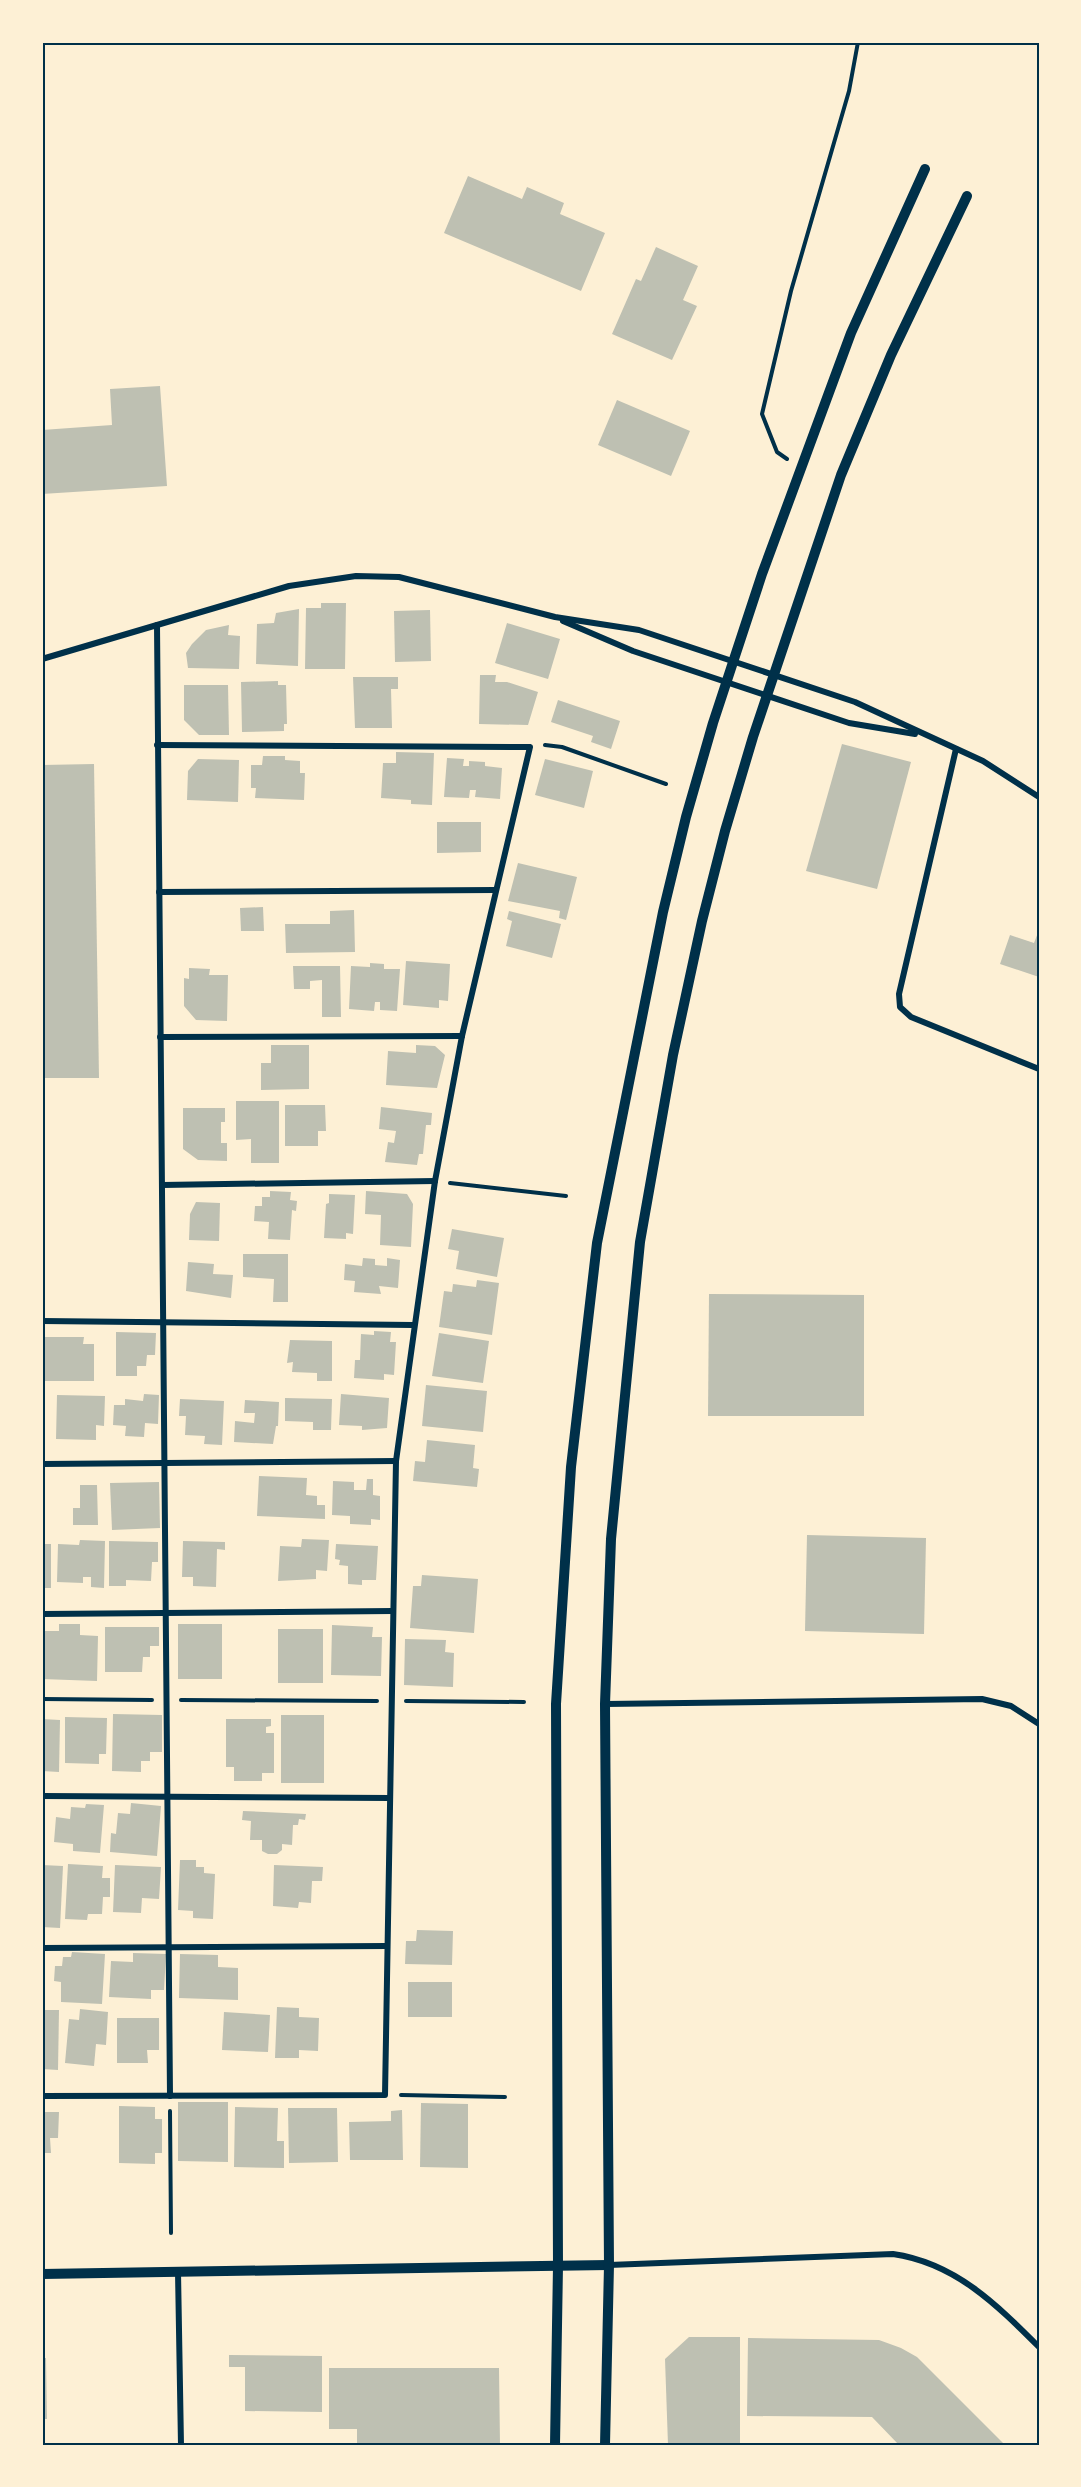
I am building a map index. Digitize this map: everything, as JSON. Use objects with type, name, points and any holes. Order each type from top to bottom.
[{"type":"street","points":[[555,2445],[558,2266],[556,1704],[571,1467],[597,1243],[663,912],[686,817],[762,574],[851,333],[925,169]]},
{"type":"street","points":[[605,2445],[609,2265],[605,1704],[611,1539],[640,1242],[673,1055],[702,921],[725,831],[753,737],[841,475],[891,355],[967,196]]},
{"type":"street","points":[[42,659],[289,586],[370,575],[399,577],[555,617],[639,630],[855,702],[1007,774],[1039,797]]},
{"type":"street","points":[[555,617],[633,651],[849,723],[924,736]]},
{"type":"street","points":[[157,625],[170,2096]]},
{"type":"street","points":[[42,2096],[385,2095],[396,1461],[435,1181],[462,1036],[530,747],[158,745]]},
{"type":"street","points":[[956,749],[899,994],[900,1007],[911,1017],[1039,1069]]},
{"type":"street","points":[[159,892],[495,890]]},
{"type":"street","points":[[160,1037],[462,1036]]},
{"type":"street","points":[[162,1185],[435,1181]]},
{"type":"street","points":[[42,1321],[413,1326]]},
{"type":"street","points":[[42,1464],[396,1461]]},
{"type":"street","points":[[42,1614],[393,1611]]},
{"type":"street","points":[[605,1704],[982,1699],[1011,1706],[1039,1724]]},
{"type":"street","points":[[42,1796],[390,1797]]},
{"type":"street","points":[[42,1948],[387,1946]]},
{"type":"street","points":[[42,2274],[609,2265],[893,2254],[911,2257],[947,2270],[979,2290],[1039,2347]]},
{"type":"street","points":[[178,2272],[181,2445]]},
{"type":"path","points":[[801,469],[777,452],[762,414],[791,291],[849,91],[858,42]]},
{"type":"path","points":[[530,747],[551,745],[562,747],[666,784]]},
{"type":"path","points":[[435,1181],[566,1196]]},
{"type":"path","points":[[42,1699],[524,1702]]},
{"type":"path","points":[[385,2095],[505,2097]]},
{"type":"path","points":[[170,2096],[171,2233]]},
{"type":"building","points":[[468,176],[522,199],[527,187],[564,203],[560,214],[605,233],[581,291],[444,233]]},
{"type":"building","points":[[656,247],[698,266],[683,300],[697,306],[672,360],[612,334],[636,279],[641,281]]},
{"type":"building","points":[[160,386],[167,486],[42,494],[42,430],[112,425],[110,389]]},
{"type":"building","points":[[617,400],[690,431],[671,476],[598,445]]},
{"type":"building","points":[[321,603],[346,603],[345,669],[305,669],[306,608],[321,608]]},
{"type":"building","points":[[299,609],[298,666],[256,664],[257,624],[274,623],[276,613]]},
{"type":"building","points":[[430,610],[431,661],[395,662],[394,611]]},
{"type":"building","points":[[507,623],[560,639],[548,679],[495,663]]},
{"type":"building","points":[[229,625],[228,635],[240,636],[239,669],[188,668],[186,653],[192,644],[206,630]]},
{"type":"building","points":[[480,675],[496,675],[495,682],[507,682],[538,692],[528,725],[479,724]]},
{"type":"building","points":[[353,677],[398,677],[398,689],[391,689],[392,728],[355,728]]},
{"type":"building","points":[[278,681],[278,685],[286,685],[287,724],[284,724],[284,731],[242,732],[241,682]]},
{"type":"building","points":[[184,685],[228,685],[229,735],[199,735],[184,720]]},
{"type":"building","points":[[558,700],[620,721],[611,749],[591,742],[593,736],[551,722]]},
{"type":"building","points":[[842,744],[911,762],[877,889],[806,871]]},
{"type":"building","points":[[396,752],[434,753],[432,805],[411,804],[411,800],[381,798],[383,763],[396,763]]},
{"type":"building","points":[[263,756],[285,756],[285,760],[300,761],[300,773],[305,773],[304,800],[255,798],[256,788],[251,788],[251,765],[262,765]]},
{"type":"building","points":[[447,758],[464,759],[463,766],[469,766],[469,761],[485,762],[485,766],[502,768],[500,799],[475,797],[476,790],[470,790],[469,798],[444,797]]},
{"type":"building","points":[[198,759],[239,760],[238,802],[187,800],[188,771]]},
{"type":"building","points":[[545,759],[593,771],[584,808],[535,795]]},
{"type":"building","points":[[94,764],[99,1078],[42,1078],[42,765]]},
{"type":"building","points":[[437,822],[481,822],[481,852],[437,853]]},
{"type":"building","points":[[518,863],[577,877],[566,920],[559,918],[560,911],[508,901]]},
{"type":"building","points":[[263,907],[264,931],[241,931],[240,908]]},
{"type":"building","points":[[354,910],[355,952],[286,953],[285,924],[330,924],[330,911]]},
{"type":"building","points":[[509,911],[561,924],[552,958],[506,946],[512,921],[507,919]]},
{"type":"building","points":[[1039,930],[1039,977],[1000,964],[1010,935],[1034,943]]},
{"type":"building","points":[[406,961],[450,964],[448,1001],[439,1000],[439,1008],[403,1005]]},
{"type":"building","points":[[370,963],[384,964],[384,969],[400,969],[397,1011],[380,1010],[380,1002],[375,1002],[374,1011],[349,1009],[351,966],[370,967]]},
{"type":"building","points":[[293,966],[340,966],[341,1017],[322,1017],[322,980],[310,981],[310,989],[294,989]]},
{"type":"building","points":[[189,968],[210,969],[209,975],[228,975],[227,1021],[196,1020],[184,1006],[184,978],[189,979]]},
{"type":"building","points":[[271,1045],[309,1045],[309,1089],[261,1090],[261,1063],[271,1063]]},
{"type":"building","points":[[416,1045],[435,1046],[445,1055],[437,1088],[386,1085],[388,1051],[416,1053]]},
{"type":"building","points":[[236,1101],[279,1101],[279,1163],[251,1163],[251,1139],[236,1140]]},
{"type":"building","points":[[285,1105],[325,1105],[326,1131],[318,1131],[318,1146],[285,1146]]},
{"type":"building","points":[[381,1107],[432,1113],[431,1125],[426,1125],[423,1154],[419,1154],[417,1165],[385,1162],[388,1142],[394,1143],[396,1131],[379,1129]]},
{"type":"building","points":[[183,1108],[225,1108],[225,1122],[221,1122],[221,1143],[227,1143],[227,1161],[198,1160],[183,1149]]},
{"type":"building","points":[[270,1191],[291,1192],[290,1200],[297,1201],[296,1211],[292,1210],[290,1240],[268,1239],[269,1222],[254,1221],[255,1206],[262,1206],[262,1197],[270,1197]]},
{"type":"building","points":[[366,1191],[407,1194],[413,1204],[411,1247],[380,1245],[381,1215],[365,1214]]},
{"type":"building","points":[[329,1194],[355,1195],[353,1234],[346,1233],[346,1239],[324,1238],[326,1204],[329,1203]]},
{"type":"building","points":[[196,1202],[220,1203],[219,1241],[189,1240],[190,1214]]},
{"type":"building","points":[[452,1229],[504,1238],[497,1277],[456,1269],[459,1251],[448,1249]]},
{"type":"building","points":[[243,1254],[288,1254],[288,1302],[273,1302],[274,1279],[243,1277]]},
{"type":"building","points":[[363,1258],[375,1259],[375,1265],[387,1266],[387,1258],[400,1260],[398,1288],[379,1286],[381,1294],[354,1292],[355,1281],[344,1280],[345,1264],[362,1266]]},
{"type":"building","points":[[188,1262],[214,1264],[213,1274],[233,1275],[231,1298],[186,1291]]},
{"type":"building","points":[[477,1280],[499,1283],[492,1335],[439,1327],[444,1291],[452,1292],[453,1284],[476,1287]]},
{"type":"building","points":[[709,1294],[864,1295],[864,1416],[708,1416]]},
{"type":"building","points":[[374,1331],[391,1332],[390,1342],[396,1342],[394,1375],[384,1374],[384,1380],[354,1378],[355,1360],[360,1360],[361,1334],[374,1335]]},
{"type":"building","points":[[116,1332],[156,1333],[155,1355],[147,1355],[146,1366],[137,1366],[137,1376],[116,1376]]},
{"type":"building","points":[[439,1333],[489,1341],[483,1383],[432,1376]]},
{"type":"building","points":[[42,1337],[84,1337],[83,1344],[94,1344],[94,1381],[42,1381]]},
{"type":"building","points":[[290,1340],[332,1341],[332,1381],[317,1381],[317,1373],[292,1372],[293,1362],[287,1363]]},
{"type":"building","points":[[426,1385],[487,1391],[483,1432],[422,1426]]},
{"type":"building","points":[[144,1394],[159,1395],[158,1424],[145,1423],[144,1437],[125,1436],[126,1426],[113,1425],[114,1405],[125,1405],[125,1399],[143,1401]]},
{"type":"building","points":[[341,1394],[389,1398],[387,1428],[362,1430],[362,1426],[339,1425]]},
{"type":"building","points":[[57,1395],[105,1396],[104,1426],[96,1425],[96,1440],[56,1439]]},
{"type":"building","points":[[285,1398],[332,1399],[331,1430],[313,1430],[313,1422],[285,1421]]},
{"type":"building","points":[[180,1399],[224,1401],[222,1445],[204,1444],[205,1436],[185,1435],[186,1416],[179,1416]]},
{"type":"building","points":[[245,1400],[279,1402],[278,1426],[276,1426],[273,1444],[234,1442],[235,1421],[254,1423],[255,1413],[244,1413]]},
{"type":"building","points":[[427,1440],[475,1445],[473,1468],[479,1469],[477,1487],[413,1481],[415,1461],[425,1462]]},
{"type":"building","points":[[259,1476],[307,1478],[306,1495],[317,1496],[317,1505],[325,1505],[325,1519],[257,1516]]},
{"type":"building","points":[[367,1479],[373,1479],[373,1495],[380,1496],[380,1520],[371,1519],[371,1525],[350,1524],[350,1516],[332,1515],[333,1481],[354,1482],[354,1490],[366,1490]]},
{"type":"building","points":[[159,1482],[160,1528],[112,1530],[110,1483]]},
{"type":"building","points":[[80,1485],[97,1485],[98,1525],[73,1525],[73,1508],[80,1508]]},
{"type":"building","points":[[807,1535],[926,1538],[924,1634],[805,1631]]},
{"type":"building","points":[[302,1539],[329,1540],[327,1571],[316,1570],[316,1579],[278,1581],[280,1546],[301,1547]]},
{"type":"building","points":[[80,1540],[105,1541],[104,1588],[91,1587],[91,1577],[83,1577],[83,1583],[57,1582],[58,1544],[79,1545]]},
{"type":"building","points":[[109,1541],[158,1542],[158,1562],[152,1562],[151,1581],[126,1580],[126,1586],[109,1586]]},
{"type":"building","points":[[183,1541],[225,1542],[225,1550],[217,1549],[216,1587],[193,1586],[193,1577],[182,1577]]},
{"type":"building","points":[[42,1544],[51,1544],[51,1588],[42,1588]]},
{"type":"building","points":[[336,1544],[378,1546],[376,1580],[362,1580],[362,1585],[348,1584],[348,1566],[339,1565],[340,1560],[335,1559]]},
{"type":"building","points":[[422,1575],[478,1579],[474,1633],[410,1628],[413,1586],[421,1586]]},
{"type":"building","points":[[59,1624],[80,1624],[80,1635],[98,1636],[97,1681],[42,1679],[42,1631],[59,1631]]},
{"type":"building","points":[[178,1624],[222,1624],[222,1679],[178,1679]]},
{"type":"building","points":[[332,1625],[373,1627],[372,1637],[382,1637],[381,1676],[331,1675]]},
{"type":"building","points":[[105,1627],[159,1627],[159,1646],[150,1646],[150,1657],[143,1657],[142,1672],[105,1672]]},
{"type":"building","points":[[278,1629],[323,1629],[323,1683],[278,1683]]},
{"type":"building","points":[[405,1639],[446,1640],[445,1652],[454,1653],[453,1687],[404,1685]]},
{"type":"building","points":[[113,1714],[162,1715],[162,1752],[150,1752],[150,1761],[141,1761],[141,1772],[112,1771]]},
{"type":"building","points":[[281,1715],[324,1715],[324,1783],[281,1783]]},
{"type":"building","points":[[65,1717],[107,1718],[106,1754],[99,1754],[99,1764],[65,1763]]},
{"type":"building","points":[[42,1719],[60,1720],[59,1772],[42,1771]]},
{"type":"building","points":[[226,1719],[271,1719],[271,1726],[266,1727],[266,1733],[274,1733],[274,1773],[262,1773],[262,1781],[234,1781],[234,1767],[226,1767]]},
{"type":"building","points":[[131,1803],[161,1806],[157,1856],[110,1852],[111,1833],[116,1834],[118,1813],[130,1814]]},
{"type":"building","points":[[86,1804],[104,1805],[100,1853],[73,1851],[73,1844],[54,1842],[56,1817],[70,1819],[71,1807],[85,1808]]},
{"type":"building","points":[[243,1811],[306,1814],[305,1820],[299,1819],[298,1825],[293,1825],[292,1845],[282,1844],[282,1850],[277,1854],[268,1854],[262,1851],[262,1840],[250,1840],[251,1821],[242,1820]]},
{"type":"building","points":[[180,1860],[196,1860],[196,1867],[204,1867],[204,1873],[215,1874],[213,1919],[193,1918],[193,1911],[178,1910]]},
{"type":"building","points":[[68,1864],[103,1866],[102,1878],[110,1878],[110,1897],[103,1897],[102,1914],[88,1914],[87,1920],[65,1919]]},
{"type":"building","points":[[42,1865],[63,1866],[60,1928],[42,1927]]},
{"type":"building","points":[[115,1865],[161,1867],[159,1899],[142,1898],[141,1913],[113,1912]]},
{"type":"building","points":[[274,1865],[323,1867],[322,1881],[312,1881],[311,1903],[299,1902],[298,1908],[273,1906]]},
{"type":"building","points":[[417,1930],[453,1931],[452,1965],[405,1964],[406,1941],[416,1941]]},
{"type":"building","points":[[72,1952],[105,1954],[102,2004],[61,2002],[61,1982],[54,1981],[55,1966],[62,1966],[63,1957],[71,1957]]},
{"type":"building","points":[[133,1953],[166,1954],[164,1990],[151,1990],[151,1999],[109,1997],[111,1961],[133,1962]]},
{"type":"building","points":[[180,1954],[218,1955],[218,1967],[238,1968],[238,2000],[179,1998]]},
{"type":"building","points":[[408,1982],[452,1982],[452,2017],[408,2017]]},
{"type":"building","points":[[277,2007],[299,2008],[299,2017],[319,2018],[318,2051],[299,2050],[299,2058],[275,2058]]},
{"type":"building","points":[[80,2009],[108,2012],[106,2045],[96,2044],[94,2066],[65,2063],[69,2019],[79,2020]]},
{"type":"building","points":[[42,2010],[59,2010],[58,2070],[42,2069]]},
{"type":"building","points":[[224,2012],[270,2015],[268,2052],[222,2050]]},
{"type":"building","points":[[117,2018],[159,2018],[159,2050],[147,2050],[148,2063],[117,2063]]},
{"type":"building","points":[[178,2102],[228,2102],[228,2162],[178,2161]]},
{"type":"building","points":[[421,2103],[468,2104],[468,2168],[420,2167]]},
{"type":"building","points":[[119,2106],[155,2107],[155,2119],[162,2119],[162,2153],[155,2153],[155,2164],[119,2163]]},
{"type":"building","points":[[235,2107],[278,2108],[277,2141],[284,2141],[284,2168],[234,2167]]},
{"type":"building","points":[[288,2108],[337,2108],[338,2162],[289,2163]]},
{"type":"building","points":[[402,2110],[403,2160],[350,2160],[349,2122],[391,2121],[391,2111]]},
{"type":"building","points":[[42,2112],[59,2112],[58,2138],[50,2138],[51,2153],[42,2153]]},
{"type":"building","points":[[689,2337],[740,2337],[740,2445],[668,2445],[665,2359]]},
{"type":"building","points":[[748,2338],[879,2340],[901,2348],[917,2357],[1005,2445],[899,2445],[872,2417],[747,2416]]},
{"type":"building","points":[[229,2355],[322,2356],[322,2412],[245,2411],[245,2367],[229,2367]]},
{"type":"building","points":[[42,2358],[46,2358],[47,2419],[42,2419]]},
{"type":"building","points":[[329,2368],[499,2368],[500,2445],[357,2445],[357,2429],[329,2429]]}]
